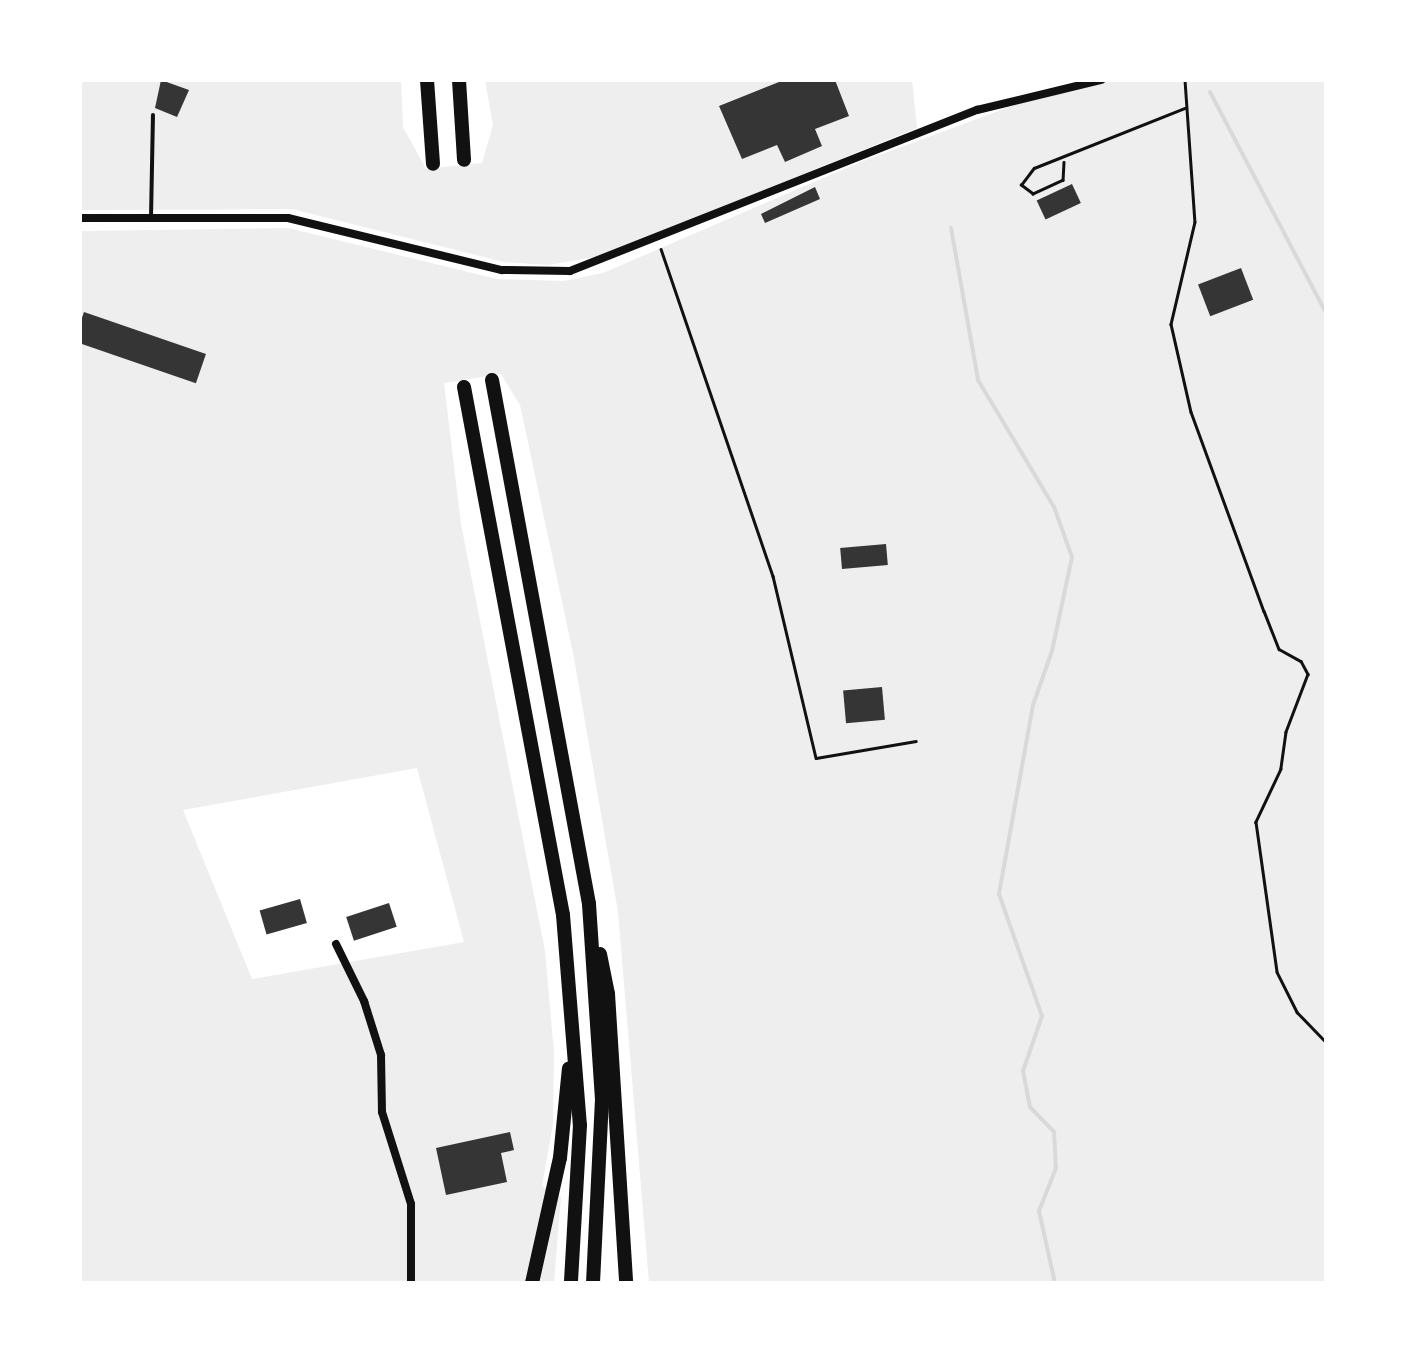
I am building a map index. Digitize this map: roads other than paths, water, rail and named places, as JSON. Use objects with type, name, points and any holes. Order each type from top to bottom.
[{"type":"highway","points":[[427,80],[432,164]]},
{"type":"highway","points":[[459,80],[464,160]]},
{"type":"highway","points":[[492,380],[608,994],[626,1283]]},
{"type":"highway","points":[[464,387],[563,915],[580,1124],[571,1283]]},
{"type":"highway","points":[[589,904],[602,1099],[593,1283]]},
{"type":"highway","points":[[532,1283],[560,1158],[573,1038]]},
{"type":"street","points":[[80,218],[288,218],[468,264],[540,273],[588,266],[658,240],[976,110],[1101,80]]},
{"type":"street","points":[[336,944],[364,1001],[381,1056],[382,1112],[412,1204],[411,1283]]},
{"type":"lane","points":[[151,218],[153,115]]},
{"type":"waterway","points":[[1210,92],[1326,313]]},
{"type":"waterway","points":[[951,228],[978,380],[1054,507],[1072,557],[1052,651],[1033,705],[999,894],[1042,1016],[1023,1071],[1030,1107],[1054,1132],[1056,1168],[1039,1211],[1055,1283]]}]
